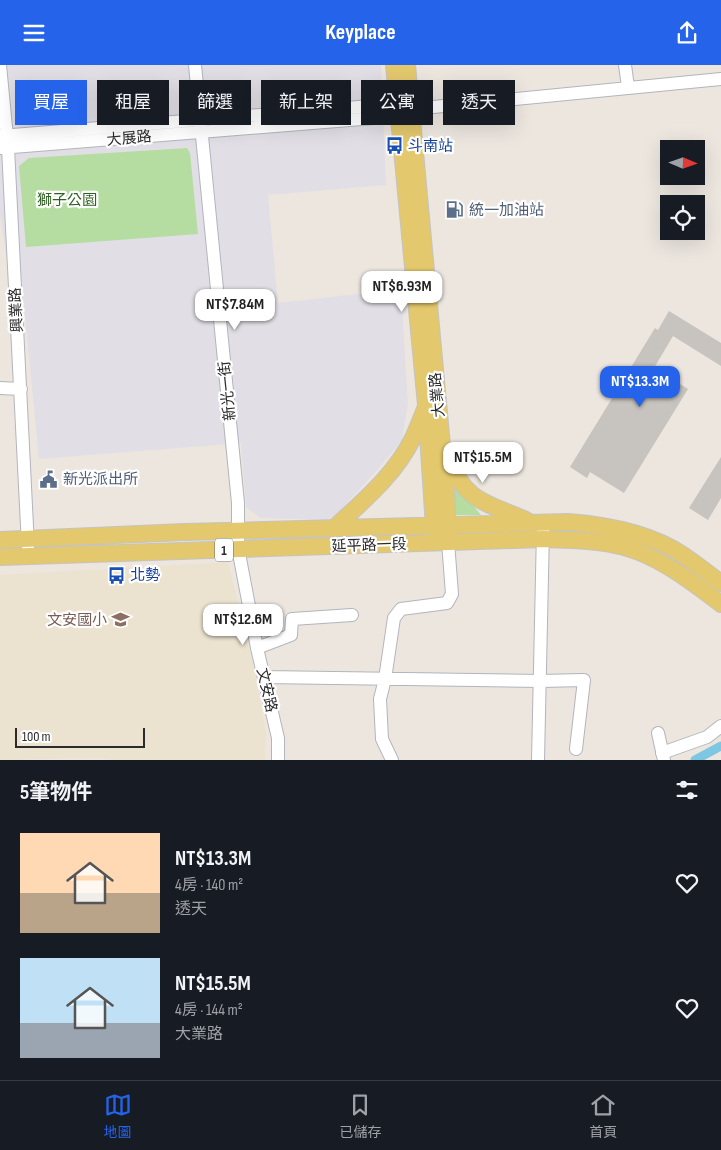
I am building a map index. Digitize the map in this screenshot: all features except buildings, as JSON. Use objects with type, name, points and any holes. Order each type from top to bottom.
[{"type":"main road","name":"大業路","points":[[394,65],[397,80]]},
{"type":"main road","name":"大業路","points":[[406,80],[407,65]]},
{"type":"main road","name":"大業路","points":[[405,125],[426,339],[446,489],[444,531]]},
{"type":"main road","name":"大業路","points":[[426,339],[426,405],[444,531]]},
{"type":"main road","points":[[333,529],[372,493],[393,470],[412,439],[426,405]]},
{"type":"main road","points":[[440,437],[454,472],[461,484],[472,496],[492,507],[537,522]]},
{"type":"main road","name":"延平路一段","points":[[0,557],[238,549],[537,522],[595,524],[634,542],[646,555],[678,573],[721,605]]},
{"type":"main road","name":"延平路一段","points":[[0,540],[333,529],[444,531],[579,540],[610,545],[653,540],[682,554],[721,583]]},
{"type":"street","name":"興業路","points":[[0,65],[6,221],[21,389],[28,556]]},
{"type":"street","name":"新光一街","points":[[195,65],[196,80]]},
{"type":"street","points":[[625,65],[628,87]]},
{"type":"street","points":[[433,107],[721,79]]},
{"type":"street","name":"大展路","points":[[251,117],[361,112]]},
{"type":"street","name":"大展路","points":[[4,142],[202,132],[361,115]]},
{"type":"street","name":"大展路","points":[[4,142],[179,121]]},
{"type":"street","name":"新光一街","points":[[201,125],[238,503],[237,531]]},
{"type":"street","points":[[0,388],[21,389]]},
{"type":"street","points":[[537,522],[543,539],[538,760]]},
{"type":"street","name":"文安路","points":[[237,531],[238,549],[257,648],[278,738],[278,760]]},
{"type":"street","points":[[392,760],[382,739],[380,699],[386,679],[394,618],[401,609],[447,603],[452,594],[444,531]]},
{"type":"street","points":[[257,648],[291,635],[292,619],[352,615]]},
{"type":"street","points":[[264,677],[584,680],[576,749]]},
{"type":"street","points":[[658,733],[663,757],[707,737],[721,726]]},
{"type":"shaded area","points":[[0,65],[381,65],[382,80],[361,80],[361,125],[384,125],[386,185],[268,195],[278,303],[401,289],[408,404],[402,440],[336,515],[326,520],[260,518],[246,507],[241,443],[39,459],[19,254],[6,255],[0,215]]},
{"type":"shaded area","name":"文安國小","points":[[228,562],[253,664],[266,733],[265,760],[113,760],[96,758],[0,760],[0,575]]},
{"type":"green space","name":"獅子公園","points":[[187,148],[190,153],[198,234],[26,247],[19,166],[29,158]]},
{"type":"green space","points":[[451,478],[481,515],[453,515]]},
{"type":"waterway","points":[[695,760],[721,746]]},
{"type":"place","name":"斗南站","points":[[394,146]]},
{"type":"place","name":"統一加油站","points":[[455,210]]},
{"type":"place","name":"新光派出所","points":[[49,479]]},
{"type":"place","name":"北勢","points":[[116,575]]},
{"type":"place","name":"文安國小","points":[[121,620]]}]
